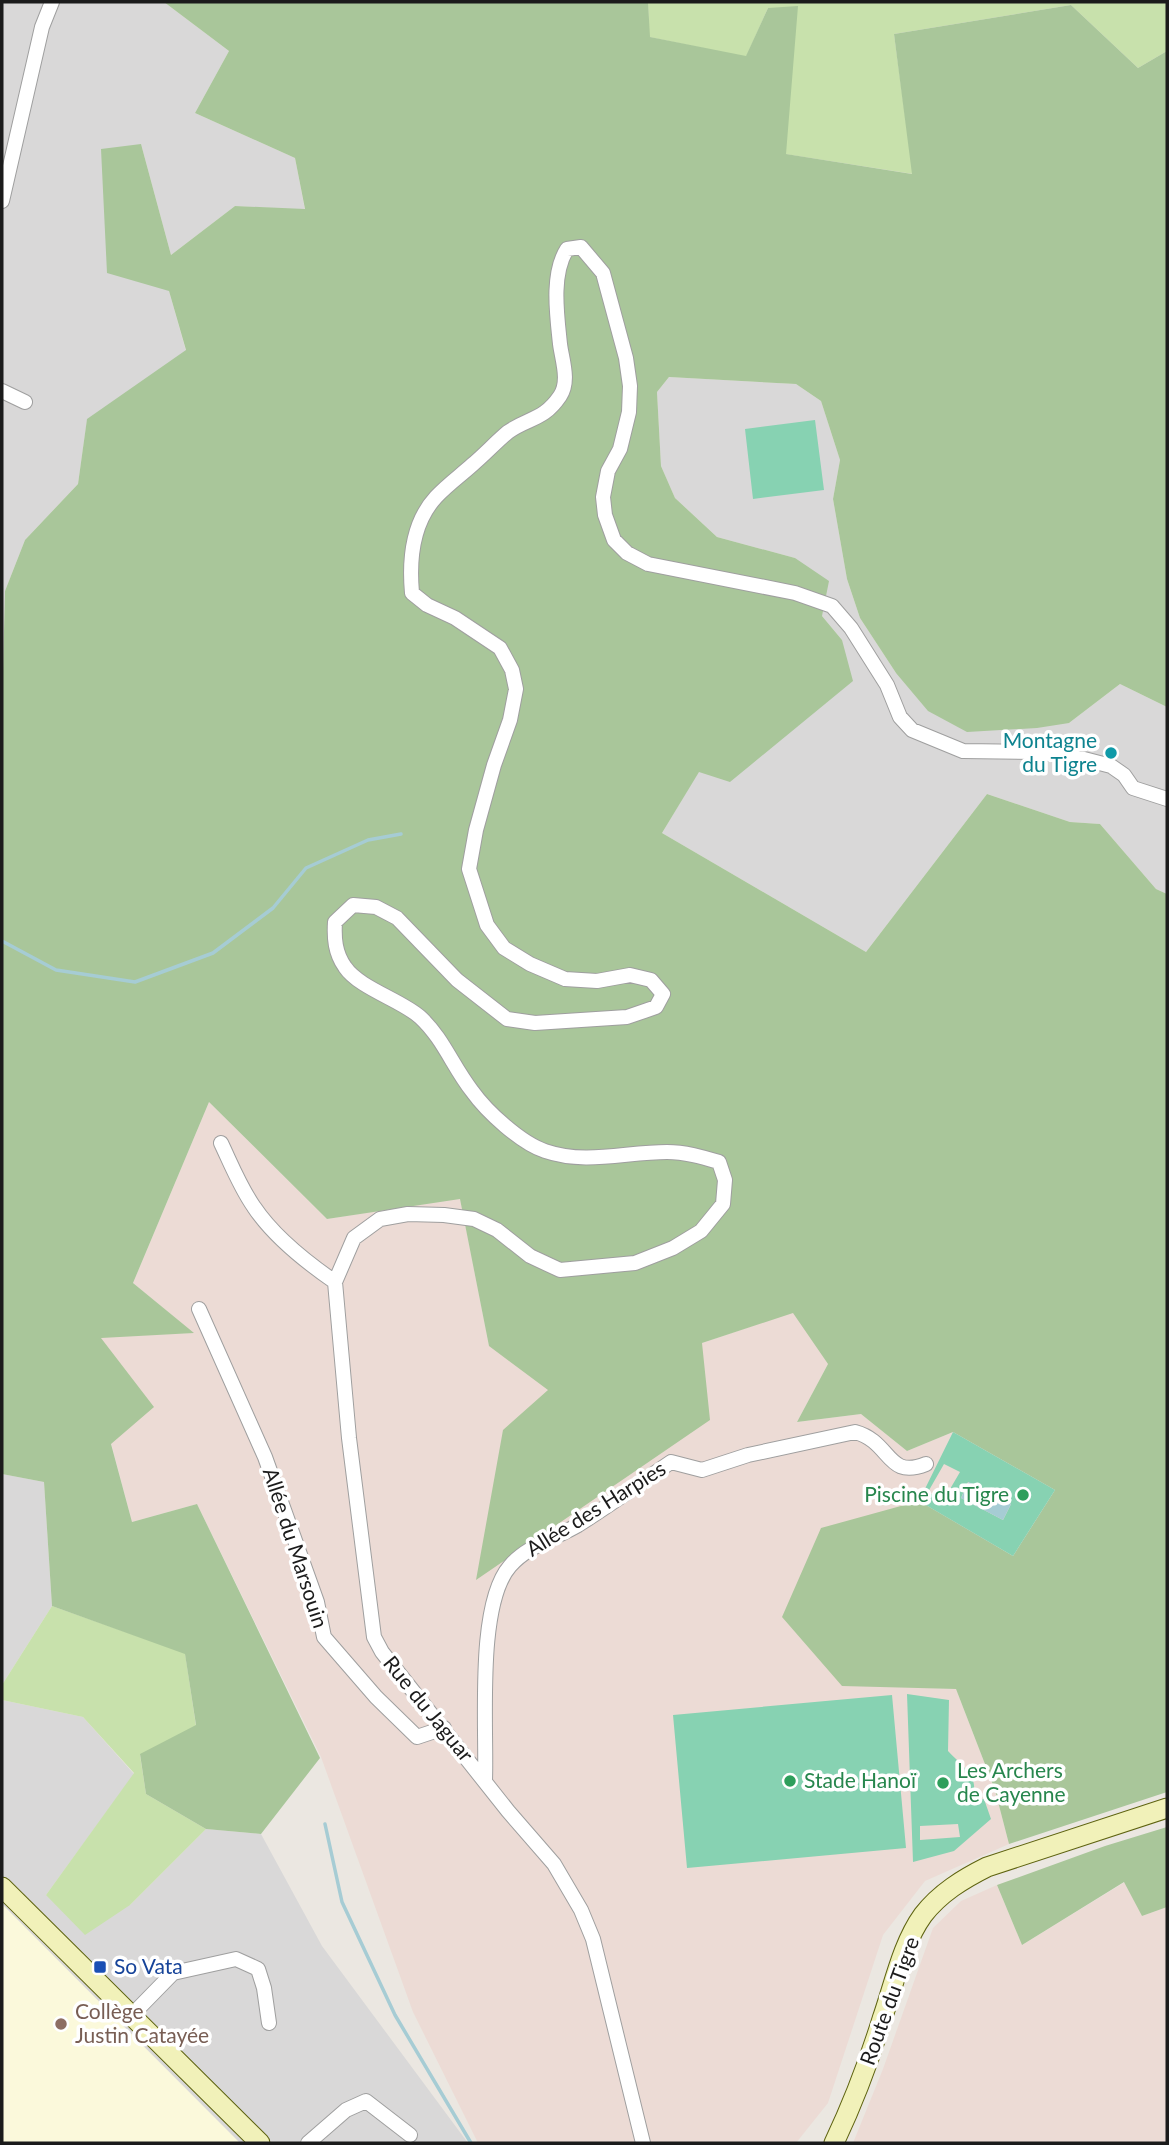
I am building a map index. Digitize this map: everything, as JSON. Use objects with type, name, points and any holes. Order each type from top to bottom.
[{"type":"main road","name":"Route du Tigre","points":[[835,2143],[869,2062],[910,1938],[923,1915],[962,1880],[987,1867],[1167,1808]]},
{"type":"main road","points":[[2,1887],[260,2143]]},
{"type":"street","points":[[2,201],[42,27],[52,2]]},
{"type":"street","name":"Rue du Jaguar","points":[[643,2143],[593,1939],[581,1910],[554,1864],[382,1652],[372,1630],[349,1438],[335,1282],[354,1238],[380,1219],[408,1214],[474,1219],[497,1230],[530,1256],[560,1270],[635,1263],[673,1248],[701,1231],[723,1204],[724,1180],[719,1162],[669,1152],[569,1158],[542,1150],[517,1134],[471,1091],[439,1038],[419,1017],[345,969],[334,942],[335,922],[353,905],[376,906],[397,918],[457,980],[507,1019],[535,1023],[627,1017],[656,1007],[663,994],[651,980],[630,975],[597,981],[565,979],[530,964],[504,948],[487,925],[469,869],[475,830],[510,720],[516,689],[512,670],[500,648],[455,618],[427,606],[412,593],[409,565],[413,544],[435,498],[509,432],[546,414],[562,393],[565,375],[557,290],[561,260],[567,249],[582,247],[603,273],[626,358],[630,386],[629,412],[620,449],[608,471],[603,497],[614,540],[627,553],[659,567],[795,593],[832,606],[851,628],[887,685],[900,717],[912,730],[963,751],[1037,752],[1111,765],[1124,775],[1133,788],[1167,799]]},
{"type":"street","points":[[2,391],[25,402]]},
{"type":"street","points":[[221,1143],[254,1208],[300,1255],[335,1282]]},
{"type":"street","name":"Allée du Marsouin","points":[[199,1309],[265,1457],[317,1602],[324,1637],[376,1697],[417,1737],[444,1728]]},
{"type":"street","name":"Allée des Harpies","points":[[485,1780],[489,1630],[498,1588],[509,1566],[519,1557],[578,1525],[671,1462],[702,1470],[748,1455],[855,1432],[868,1435],[895,1464],[905,1469],[912,1470],[926,1464]]},
{"type":"street","points":[[131,2016],[173,1973],[236,1959],[258,1969],[269,2023]]},
{"type":"street","points":[[309,2143],[346,2110],[366,2101],[410,2135]]},
{"type":"shaded area","points":[[2,2],[164,2],[229,51],[195,113],[295,158],[305,210],[235,206],[171,255],[141,144],[169,291],[186,351],[87,420],[78,484],[25,540],[5,591],[3,711]]},
{"type":"shaded area","points":[[669,377],[796,384],[821,401],[840,460],[833,499],[847,579],[860,618],[896,673],[1069,723],[1120,684],[1167,707],[1167,894],[1156,889],[1100,824],[1070,822],[987,794],[866,952],[662,833],[699,771],[842,640],[822,616],[795,558],[717,537],[675,498],[661,466],[657,392]]},
{"type":"shaded area","points":[[209,1102],[327,1219],[460,1198],[489,1346],[702,1343],[794,1312],[828,1364],[797,1422],[861,1414],[907,1451],[953,1432],[1055,1490],[842,1685],[956,1689],[995,1790],[1009,1844],[925,1881],[883,1935],[828,2103],[796,2143],[478,2143],[413,2012],[321,1757],[197,1504],[132,1522],[111,1443],[101,1337],[193,1333],[133,1283]]},
{"type":"shaded area","points":[[2,1474],[44,1482],[52,1606],[2,1685]]},
{"type":"shaded area","points":[[2,1700],[83,1717],[134,1774],[46,1895],[130,1905],[206,1829],[261,1834],[322,1946],[468,2143],[2,2143]]},
{"type":"shaded area","points":[[1125,1882],[1142,1916],[1167,1907],[1167,2143],[853,2143],[883,2069],[933,1928],[961,1901],[997,1885],[1022,1945]]},
{"type":"shaded area","name":"Collège Justin Catayée","points":[[2,1904],[240,2143],[2,2143]]},
{"type":"green space","points":[[164,2],[648,2],[650,37],[746,56],[768,8],[798,6],[786,154],[912,174],[894,34],[1071,5],[1138,68],[1167,51],[1167,707],[1120,684],[1069,723],[1037,728],[967,732],[928,711],[896,673],[860,618],[847,579],[833,499],[840,460],[821,401],[796,384],[669,377],[657,392],[661,466],[675,498],[717,537],[795,558],[829,581],[822,616],[842,640],[853,681],[730,782],[699,772],[662,833],[866,952],[987,794],[1070,822],[1100,824],[1156,889],[1167,894],[1167,1792],[1009,1844],[995,1790],[956,1689],[842,1686],[782,1617],[821,1528],[919,1501],[1013,1556],[1055,1490],[953,1432],[907,1451],[861,1414],[797,1422],[828,1364],[793,1313],[702,1343],[710,1420],[476,1580],[503,1430],[548,1390],[489,1346],[460,1199],[327,1219],[209,1102],[133,1283],[194,1333],[101,1338],[154,1407],[111,1444],[132,1522],[197,1504],[320,1758],[261,1834],[206,1829],[146,1794],[140,1754],[196,1725],[185,1654],[52,1606],[44,1482],[2,1474],[2,711],[5,591],[25,540],[78,484],[87,419],[186,350],[169,291],[107,273],[101,149],[141,144],[171,255],[235,206],[305,209],[295,158],[195,113],[229,51]]},
{"type":"green space","points":[[648,2],[1167,2],[1167,51],[1138,68],[1071,5],[894,34],[913,174],[785,154],[768,8],[746,57],[649,37]]},
{"type":"green space","points":[[815,420],[824,490],[753,499],[745,429]]},
{"type":"green space","name":"Piscine du Tigre","points":[[953,1432],[1055,1490],[1013,1556],[919,1501]],"holes":[[[944,1464],[960,1472],[943,1501],[928,1492]],[[968,1482],[1011,1504],[1003,1520],[961,1498]]]},
{"type":"green space","points":[[52,1606],[185,1653],[196,1726],[140,1755],[146,1794],[206,1829],[130,1905],[85,1935],[46,1895],[134,1773],[83,1717],[2,1700],[2,1685]]},
{"type":"green space","name":"Les Archers de Cayenne","points":[[907,1694],[949,1700],[948,1751],[972,1779],[972,1801],[984,1799],[991,1819],[954,1851],[913,1862]],"holes":[[[958,1824],[960,1837],[920,1840],[920,1826]]]},
{"type":"green space","name":"Stade Hanoï","points":[[892,1695],[906,1848],[687,1868],[673,1715]]},
{"type":"green space","points":[[1167,1827],[1167,1907],[1142,1916],[1124,1882],[1022,1945],[997,1885]]},
{"type":"water","points":[[969,1482],[1011,1504],[1003,1520],[961,1498]]},
{"type":"waterway","points":[[2,941],[56,970],[135,982],[213,953],[273,908],[306,868],[368,840],[401,834]]},
{"type":"waterway","points":[[325,1824],[342,1902],[395,2015],[471,2143]]},
{"type":"place","name":"Montagne du Tigre","points":[[1111,753]]},
{"type":"place","name":"Piscine du Tigre","points":[[1023,1495]]},
{"type":"place","name":"Stade Hanoï","points":[[790,1781]]},
{"type":"place","name":"Les Archers de Cayenne","points":[[943,1783]]},
{"type":"place","name":"So Vata","points":[[100,1967]]},
{"type":"place","name":"Collège Justin Catayée","points":[[61,2024]]}]
